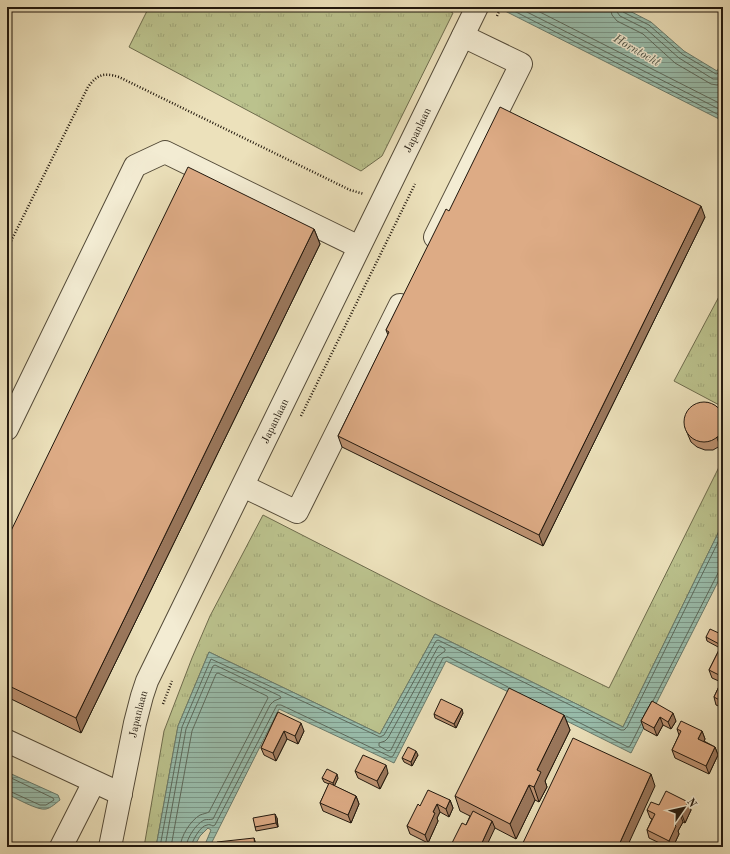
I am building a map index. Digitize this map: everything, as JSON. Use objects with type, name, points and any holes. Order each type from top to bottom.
[{"type":"street","name":"Japanlaan","points":[[110,847],[135,723],[147,681],[359,247],[473,40],[477,7]]},
{"type":"street","points":[[425,256],[522,64],[473,40]]},
{"type":"street","points":[[7,429],[136,166],[165,152],[359,247]]},
{"type":"street","points":[[243,486],[297,512],[411,284]]},
{"type":"street","points":[[7,741],[121,794]]},
{"type":"street","points":[[61,847],[94,782]]},
{"type":"path","points":[[473,40],[501,8]]},
{"type":"path","name":"Japanlaan","points":[[301,418],[418,177]]},
{"type":"path","name":"Japanlaan","points":[[162,706],[174,675]]},
{"type":"green space","points":[[149,7],[442,7],[453,13],[382,156],[361,171],[129,47]]},
{"type":"green space","points":[[723,289],[723,407],[674,381]]},
{"type":"green space","points":[[723,459],[723,523],[623,727],[435,634],[380,734],[209,652],[178,726],[156,847],[144,847],[164,731],[210,616],[263,515],[431,601],[609,688]]},
{"type":"water","name":"Horntocht","points":[[508,7],[622,7],[651,22],[684,51],[717,71],[723,60],[723,121],[505,11]]},
{"type":"water","points":[[723,523],[723,572],[631,753],[446,661],[394,763],[279,709],[210,846],[206,842],[211,830],[208,828],[200,836],[194,847],[156,847],[178,726],[209,652],[380,734],[435,634],[623,727]]},
{"type":"water","points":[[7,772],[58,795],[60,800],[50,808],[42,809],[7,794]]},
{"type":"building","points":[[500,107],[701,206],[539,535],[338,436],[389,332],[386,330],[446,209],[449,211]]},
{"type":"building","points":[[188,167],[314,229],[76,718],[7,685],[7,539]]},
{"type":"building","points":[[700,402],[708,402],[715,405],[721,411],[724,422],[721,433],[715,439],[708,442],[700,442],[693,439],[687,433],[684,426],[684,418],[687,411],[693,405]]},
{"type":"building","points":[[710,629],[723,635],[721,645],[706,637]]},
{"type":"building","points":[[723,642],[723,677],[709,670]]},
{"type":"building","points":[[723,678],[723,702],[714,697]]},
{"type":"building","points":[[509,688],[564,715],[537,770],[541,772],[534,787],[529,785],[510,824],[455,796]]},
{"type":"building","points":[[441,699],[462,709],[454,724],[434,714]]},
{"type":"building","points":[[652,701],[673,713],[668,722],[660,717],[654,728],[641,721]]},
{"type":"building","points":[[278,712],[301,723],[295,736],[284,731],[273,753],[261,748]]},
{"type":"building","points":[[681,721],[702,731],[698,739],[715,747],[706,766],[672,750],[681,731],[677,729]]},
{"type":"building","points":[[573,738],[651,774],[618,847],[521,847]]},
{"type":"building","points":[[408,747],[416,751],[411,762],[402,758]]},
{"type":"building","points":[[363,755],[386,765],[377,781],[355,771]]},
{"type":"building","points":[[327,769],[337,774],[333,783],[322,778]]},
{"type":"building","points":[[329,783],[356,796],[348,815],[320,803]]},
{"type":"building","points":[[428,790],[450,800],[446,809],[437,804],[433,812],[435,813],[425,835],[407,826],[418,804],[420,806]]},
{"type":"building","points":[[666,791],[688,802],[682,815],[680,814],[669,841],[647,830],[655,814],[647,810],[651,802],[659,805]]},
{"type":"building","points":[[473,811],[492,821],[480,847],[450,847],[462,823],[466,825]]},
{"type":"building","points":[[275,814],[276,823],[255,827],[253,818]]},
{"type":"building","points":[[254,838],[255,847],[218,847],[217,842]]}]
